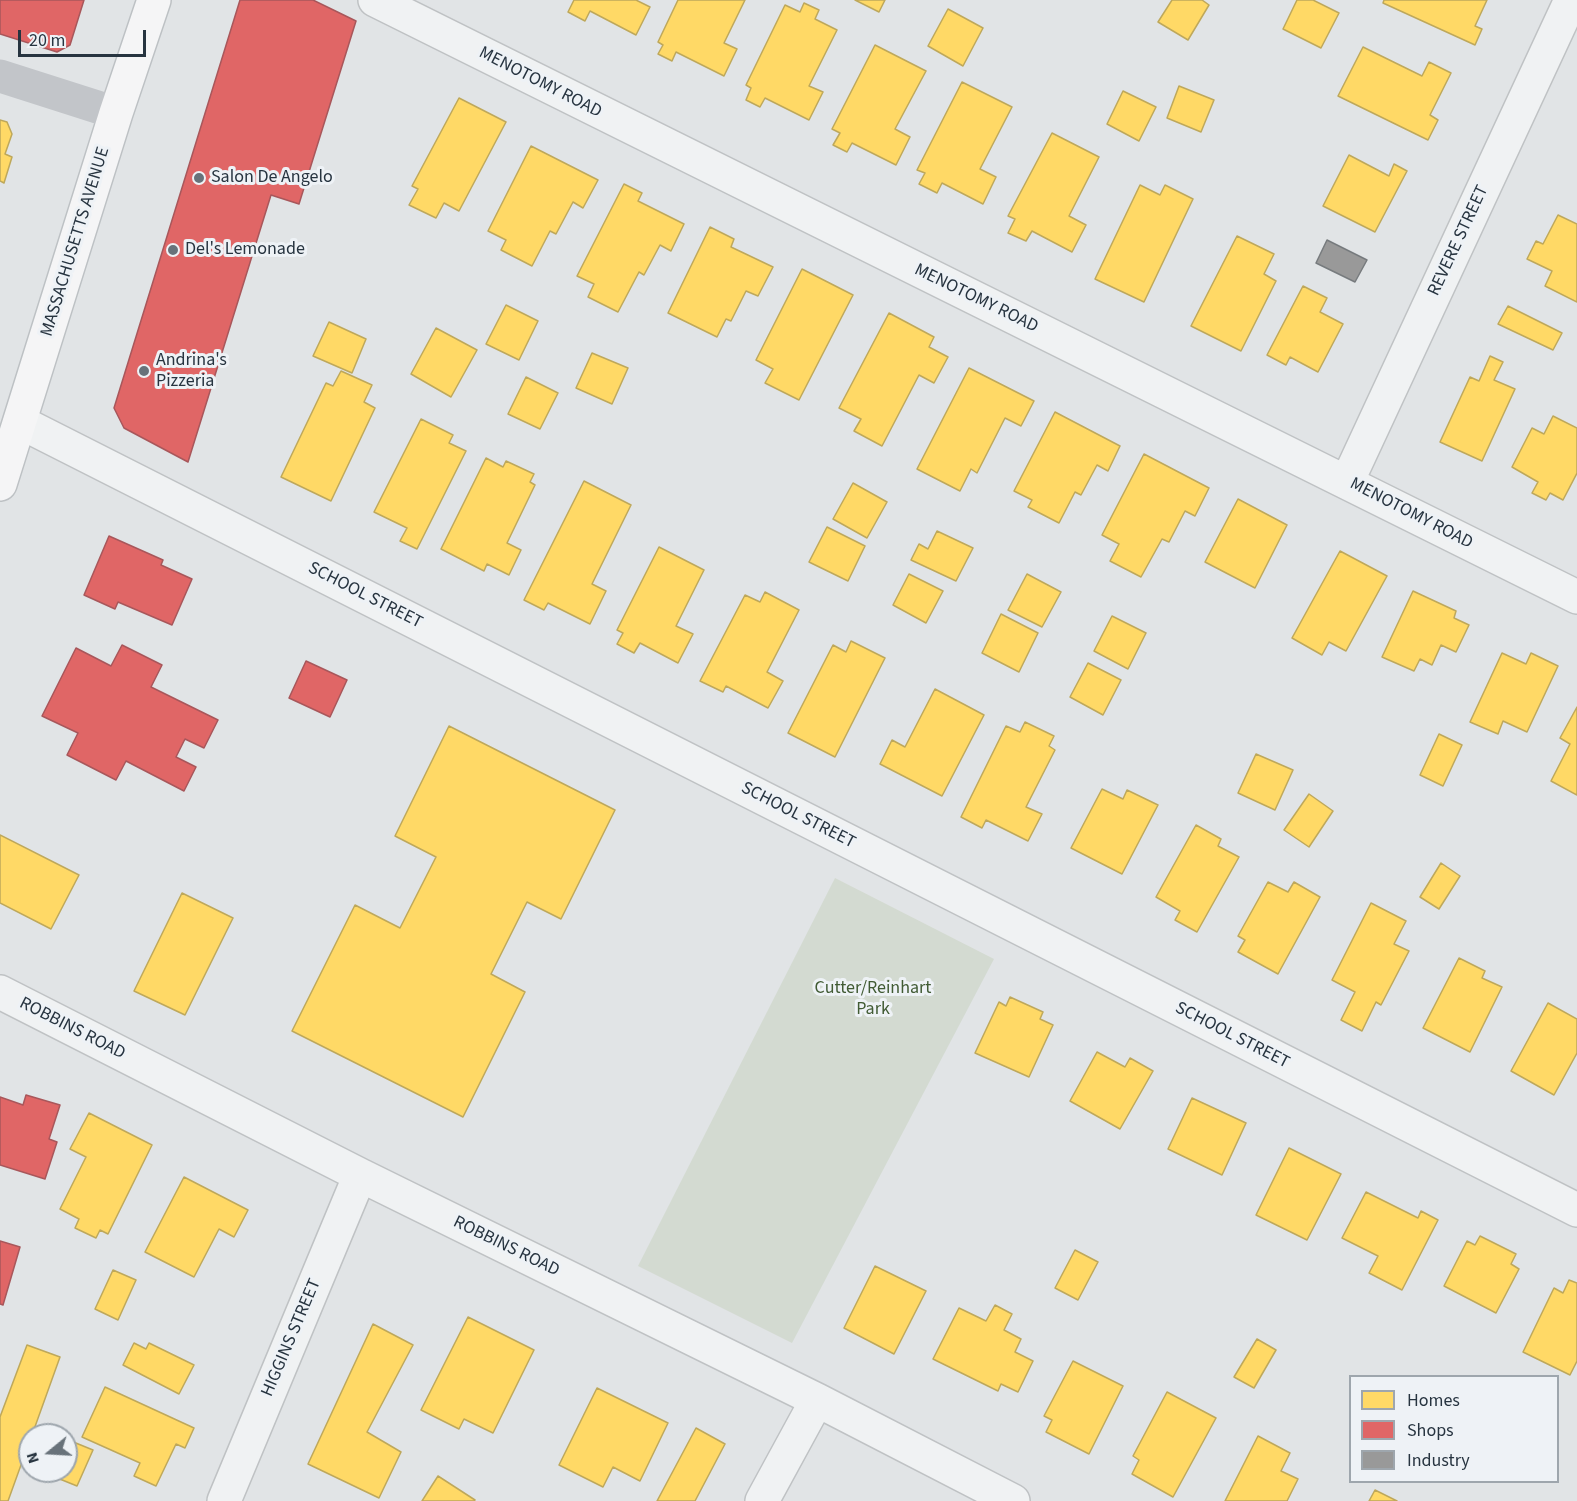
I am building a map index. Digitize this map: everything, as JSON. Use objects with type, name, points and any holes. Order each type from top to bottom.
[{"type":"main road","name":"MASSACHUSETTS AVENUE","points":[[0,484],[116,113],[154,0]]},
{"type":"main road","points":[[0,76],[116,113]]},
{"type":"street","name":"MENOTOMY ROAD","points":[[375,0],[1577,597]]},
{"type":"street","name":"REVERE STREET","points":[[1347,482],[1571,0]]},
{"type":"street","name":"SCHOOL STREET","points":[[20,422],[1577,1210]]},
{"type":"street","name":"ROBBINS ROAD","points":[[0,993],[360,1175],[818,1400],[1013,1501]]},
{"type":"street","name":"HIGGINS STREET","points":[[224,1501],[360,1175]]},
{"type":"street","points":[[762,1501],[818,1400]]},
{"type":"green space","name":"Cutter/Reinhart Park","points":[[835,878],[994,959],[792,1343],[638,1266]]},
{"type":"building: Homes","points":[[574,0],[636,0],[650,7],[636,35],[590,11],[585,21],[568,12]]},
{"type":"building: Homes","points":[[678,0],[745,0],[724,43],[737,49],[724,76],[676,52],[672,61],[658,54],[663,45],[658,42]]},
{"type":"building: Homes","points":[[855,0],[885,0],[879,12]]},
{"type":"building: Homes","points":[[1172,0],[1202,0],[1209,5],[1188,40],[1158,22]]},
{"type":"building: Homes","points":[[1297,0],[1313,0],[1339,13],[1321,48],[1283,29]]},
{"type":"building: Homes","points":[[1384,0],[1487,0],[1475,26],[1482,29],[1475,45],[1383,3]]},
{"type":"building: Homes","points":[[804,3],[819,10],[815,19],[837,30],[809,86],[823,92],[809,120],[765,98],[760,107],[746,100],[751,88],[746,85],[785,5],[800,12]]},
{"type":"building: Homes","points":[[948,9],[983,28],[963,66],[928,46]]},
{"type":"building: Homes","points":[[875,45],[926,71],[895,129],[910,137],[896,165],[852,143],[847,152],[833,145],[840,133],[832,129]]},
{"type":"building: Homes","points":[[1363,47],[1422,76],[1429,62],[1451,73],[1430,115],[1438,120],[1428,140],[1338,96]]},
{"type":"building: Homes","points":[[962,82],[1012,107],[980,169],[996,177],[983,204],[942,183],[937,193],[919,184],[925,173],[917,170]]},
{"type":"building: Homes","points":[[1179,86],[1214,100],[1201,132],[1167,118]]},
{"type":"building: Homes","points":[[1123,91],[1156,107],[1139,141],[1107,124]]},
{"type":"building: Homes","points":[[459,98],[506,122],[459,211],[444,203],[436,218],[409,205],[418,189],[412,186]]},
{"type":"building: Homes","points":[[0,120],[7,122],[12,134],[5,154],[12,157],[4,183],[0,181]]},
{"type":"building: Homes","points":[[1052,133],[1099,157],[1069,216],[1086,225],[1072,252],[1032,231],[1026,241],[1008,233],[1015,219],[1008,216]]},
{"type":"building: Homes","points":[[531,146],[598,180],[583,208],[573,202],[556,234],[550,231],[532,266],[501,250],[506,240],[488,231]]},
{"type":"building: Homes","points":[[1349,155],[1389,176],[1394,164],[1407,171],[1375,232],[1323,206]]},
{"type":"building: Homes","points":[[624,184],[642,193],[638,201],[684,224],[671,251],[660,245],[644,275],[639,272],[618,312],[588,297],[594,284],[577,276]]},
{"type":"building: Homes","points":[[1140,185],[1160,195],[1165,185],[1193,199],[1144,302],[1095,279]]},
{"type":"building: Homes","points":[[1558,215],[1577,224],[1577,302],[1545,286],[1552,271],[1527,259],[1536,241],[1543,244]]},
{"type":"building: Homes","points":[[710,227],[734,239],[731,247],[773,267],[758,296],[746,291],[731,321],[726,319],[717,337],[668,313]]},
{"type":"building: Homes","points":[[1237,236],[1274,254],[1264,274],[1276,281],[1241,351],[1191,326]]},
{"type":"building: Homes","points":[[802,269],[853,295],[799,400],[765,383],[773,369],[756,360]]},
{"type":"building: Homes","points":[[1303,286],[1327,298],[1320,312],[1343,324],[1318,372],[1290,357],[1286,365],[1267,355]]},
{"type":"building: Homes","points":[[506,305],[538,321],[519,360],[486,344]]},
{"type":"building: Homes","points":[[1508,306],[1562,333],[1553,350],[1498,324]]},
{"type":"building: Homes","points":[[889,313],[934,337],[929,347],[948,357],[934,383],[919,375],[882,446],[854,431],[861,419],[839,408]]},
{"type":"building: Homes","points":[[329,322],[366,339],[352,373],[313,356]]},
{"type":"building: Homes","points":[[436,328],[477,350],[451,397],[411,374]]},
{"type":"building: Homes","points":[[592,353],[628,368],[612,404],[576,388]]},
{"type":"building: Homes","points":[[1490,356],[1503,362],[1494,380],[1515,389],[1482,461],[1440,442],[1470,377],[1479,381]]},
{"type":"building: Homes","points":[[969,368],[1034,401],[1021,426],[1005,418],[977,473],[971,469],[960,491],[917,469]]},
{"type":"building: Homes","points":[[341,371],[372,385],[364,402],[375,408],[331,501],[281,477],[326,383],[333,386]]},
{"type":"building: Homes","points":[[526,377],[558,393],[540,429],[508,414]]},
{"type":"building: Homes","points":[[1055,412],[1120,446],[1108,471],[1097,465],[1081,495],[1075,492],[1059,523],[1028,507],[1032,500],[1014,491]]},
{"type":"building: Homes","points":[[1553,416],[1577,428],[1577,473],[1563,500],[1550,493],[1546,500],[1532,493],[1538,482],[1512,467],[1532,428],[1544,434]]},
{"type":"building: Homes","points":[[421,419],[453,435],[449,443],[466,451],[417,549],[400,541],[407,528],[374,512]]},
{"type":"building: Homes","points":[[1144,454],[1209,488],[1195,516],[1185,511],[1169,542],[1162,539],[1141,577],[1110,561],[1119,544],[1102,535]]},
{"type":"building: Homes","points":[[486,458],[503,467],[506,461],[534,474],[530,482],[535,485],[507,543],[521,550],[509,575],[487,564],[484,571],[441,549]]},
{"type":"building: Homes","points":[[584,481],[631,505],[592,584],[606,591],[590,624],[548,603],[544,610],[524,600]]},
{"type":"building: Homes","points":[[853,483],[887,502],[867,538],[833,519]]},
{"type":"building: Homes","points":[[1238,499],[1287,525],[1255,588],[1205,562]]},
{"type":"building: Homes","points":[[827,527],[865,546],[848,581],[809,562]]},
{"type":"building: Homes","points":[[937,531],[973,548],[956,581],[911,560],[919,544],[928,549]]},
{"type":"building: Homes","points":[[659,547],[704,570],[676,626],[693,634],[678,663],[640,643],[634,653],[617,644],[623,633],[617,630]]},
{"type":"building: Homes","points":[[1340,551],[1387,576],[1346,651],[1329,642],[1322,655],[1292,638]]},
{"type":"building: Homes","points":[[909,574],[943,591],[926,623],[893,605]]},
{"type":"building: Homes","points":[[1027,574],[1061,592],[1042,627],[1008,610]]},
{"type":"building: Homes","points":[[1413,591],[1456,611],[1454,618],[1469,625],[1456,652],[1441,645],[1432,665],[1420,659],[1414,671],[1382,657]]},
{"type":"building: Homes","points":[[765,592],[799,610],[767,672],[783,681],[768,708],[726,686],[723,692],[700,681],[745,595],[760,602]]},
{"type":"building: Homes","points":[[1001,614],[1038,633],[1019,672],[982,653]]},
{"type":"building: Homes","points":[[1112,616],[1146,633],[1128,669],[1094,651]]},
{"type":"building: Homes","points":[[851,641],[885,658],[835,757],[788,733],[833,645],[846,652]]},
{"type":"building: Homes","points":[[1502,653],[1526,664],[1531,653],[1558,666],[1527,732],[1503,721],[1498,734],[1470,722]]},
{"type":"building: Homes","points":[[1088,663],[1121,680],[1103,715],[1070,697]]},
{"type":"building: Homes","points":[[935,689],[984,715],[942,796],[880,764],[892,740],[905,747]]},
{"type":"building: Homes","points":[[1577,707],[1577,795],[1551,781],[1570,744],[1560,738]]},
{"type":"building: Homes","points":[[1025,722],[1054,736],[1049,746],[1055,750],[1026,807],[1042,814],[1028,841],[986,820],[982,828],[961,817],[1006,726],[1020,732]]},
{"type":"building: Homes","points":[[449,726],[615,810],[561,919],[527,902],[491,974],[525,992],[463,1117],[292,1031],[355,905],[400,928],[436,857],[395,836]]},
{"type":"building: Homes","points":[[1439,734],[1462,745],[1443,786],[1420,775]]},
{"type":"building: Homes","points":[[1256,754],[1293,770],[1275,810],[1238,793]]},
{"type":"building: Homes","points":[[1102,789],[1123,799],[1127,790],[1158,805],[1122,874],[1071,848]]},
{"type":"building: Homes","points":[[1309,794],[1333,811],[1309,847],[1284,830]]},
{"type":"building: Homes","points":[[1196,825],[1221,839],[1218,846],[1239,857],[1197,932],[1175,920],[1180,911],[1156,897]]},
{"type":"building: Homes","points":[[0,835],[79,875],[51,929],[0,903]]},
{"type":"building: Homes","points":[[1441,863],[1460,876],[1439,909],[1420,897]]},
{"type":"building: Homes","points":[[1268,882],[1288,892],[1294,882],[1320,897],[1278,974],[1238,952],[1245,940],[1238,936]]},
{"type":"building: Homes","points":[[182,893],[233,918],[185,1015],[134,991]]},
{"type":"building: Homes","points":[[1371,903],[1406,921],[1394,944],[1409,951],[1381,1005],[1376,1002],[1362,1031],[1341,1020],[1355,992],[1332,980]]},
{"type":"building: Homes","points":[[1459,958],[1485,971],[1482,978],[1502,987],[1470,1052],[1423,1028]]},
{"type":"building: Homes","points":[[1010,997],[1043,1012],[1040,1019],[1053,1025],[1029,1077],[975,1053],[999,1002],[1006,1006]]},
{"type":"building: Homes","points":[[1548,1003],[1577,1019],[1577,1053],[1554,1095],[1511,1071]]},
{"type":"building: Homes","points":[[1097,1052],[1125,1067],[1130,1058],[1153,1071],[1120,1129],[1070,1101]]},
{"type":"building: Homes","points":[[1192,1098],[1246,1123],[1222,1175],[1168,1149]]},
{"type":"building: Homes","points":[[89,1113],[152,1145],[108,1234],[100,1230],[96,1238],[75,1228],[79,1219],[60,1209],[86,1157],[70,1149]]},
{"type":"building: Homes","points":[[1289,1148],[1341,1174],[1307,1240],[1256,1215]]},
{"type":"building: Homes","points":[[184,1177],[248,1210],[234,1237],[219,1229],[194,1277],[145,1252]]},
{"type":"building: Homes","points":[[1366,1192],[1418,1218],[1421,1211],[1438,1220],[1402,1290],[1369,1273],[1378,1256],[1342,1238]]},
{"type":"building: Homes","points":[[1480,1236],[1516,1254],[1511,1264],[1519,1269],[1496,1313],[1444,1286],[1467,1241],[1475,1245]]},
{"type":"building: Homes","points":[[1075,1250],[1098,1262],[1078,1300],[1055,1288]]},
{"type":"building: Homes","points":[[875,1266],[926,1291],[894,1354],[844,1328]]},
{"type":"building: Homes","points":[[113,1270],[136,1280],[118,1320],[95,1309]]},
{"type":"building: Homes","points":[[1569,1280],[1577,1283],[1577,1361],[1570,1375],[1523,1352],[1554,1288],[1563,1293]]},
{"type":"building: Homes","points":[[995,1305],[1012,1314],[1004,1330],[1021,1339],[1015,1352],[1033,1361],[1018,1392],[1001,1384],[998,1391],[933,1359],[959,1308],[986,1321]]},
{"type":"building: Homes","points":[[468,1317],[534,1350],[493,1433],[464,1419],[459,1429],[421,1410]]},
{"type":"building: Homes","points":[[373,1324],[413,1345],[367,1432],[401,1452],[379,1498],[308,1464]]},
{"type":"building: Homes","points":[[1257,1339],[1276,1350],[1254,1388],[1234,1377]]},
{"type":"building: Homes","points":[[134,1343],[146,1349],[149,1343],[194,1365],[179,1394],[123,1365]]},
{"type":"building: Homes","points":[[27,1345],[60,1357],[36,1423],[18,1423],[18,1473],[8,1501],[0,1501],[0,1417]]},
{"type":"building: Homes","points":[[1073,1361],[1123,1386],[1089,1454],[1046,1432],[1052,1420],[1044,1416]]},
{"type":"building: Homes","points":[[105,1387],[194,1428],[185,1448],[176,1444],[156,1486],[134,1476],[140,1463],[82,1437]]},
{"type":"building: Homes","points":[[597,1388],[668,1423],[640,1481],[613,1467],[603,1487],[559,1465]]},
{"type":"building: Homes","points":[[1167,1392],[1216,1418],[1173,1497],[1132,1474],[1139,1460],[1133,1456]]},
{"type":"building: Homes","points":[[696,1428],[725,1444],[695,1501],[657,1501]]},
{"type":"building: Homes","points":[[1258,1436],[1290,1453],[1281,1471],[1298,1479],[1287,1501],[1225,1501]]},
{"type":"building: Homes","points":[[78,1444],[93,1450],[77,1486],[70,1483],[78,1483]]},
{"type":"building: Homes","points":[[438,1476],[475,1500],[422,1501]]},
{"type":"building: Homes","points":[[1375,1490],[1397,1501],[1369,1501]]},
{"type":"building: Shops","points":[[0,0],[84,0],[70,45],[57,52],[0,34]]},
{"type":"building: Shops","points":[[240,0],[313,0],[356,21],[299,204],[271,195],[188,462],[124,428],[114,408]]},
{"type":"building: Shops","points":[[109,536],[163,560],[161,565],[192,579],[172,625],[118,602],[115,609],[84,595]]},
{"type":"building: Shops","points":[[122,645],[162,665],[151,687],[218,720],[204,748],[185,739],[176,757],[196,767],[184,791],[126,761],[116,780],[67,755],[78,733],[42,716],[76,648],[111,666]]},
{"type":"building: Shops","points":[[306,661],[347,680],[330,717],[289,698]]},
{"type":"building: Shops","points":[[26,1095],[60,1105],[49,1139],[57,1142],[45,1179],[0,1165],[0,1097],[23,1105]]},
{"type":"building: Shops","points":[[0,1241],[20,1247],[3,1305],[0,1304]]},
{"type":"building: Industry","points":[[1327,240],[1367,260],[1355,282],[1316,263]]},
{"type":"place","name":"Salon De Angelo","points":[[199,178]]},
{"type":"place","name":"Del's Lemonade","points":[[173,250]]},
{"type":"place","name":"Andrina's Pizzeria","points":[[144,371]]}]
